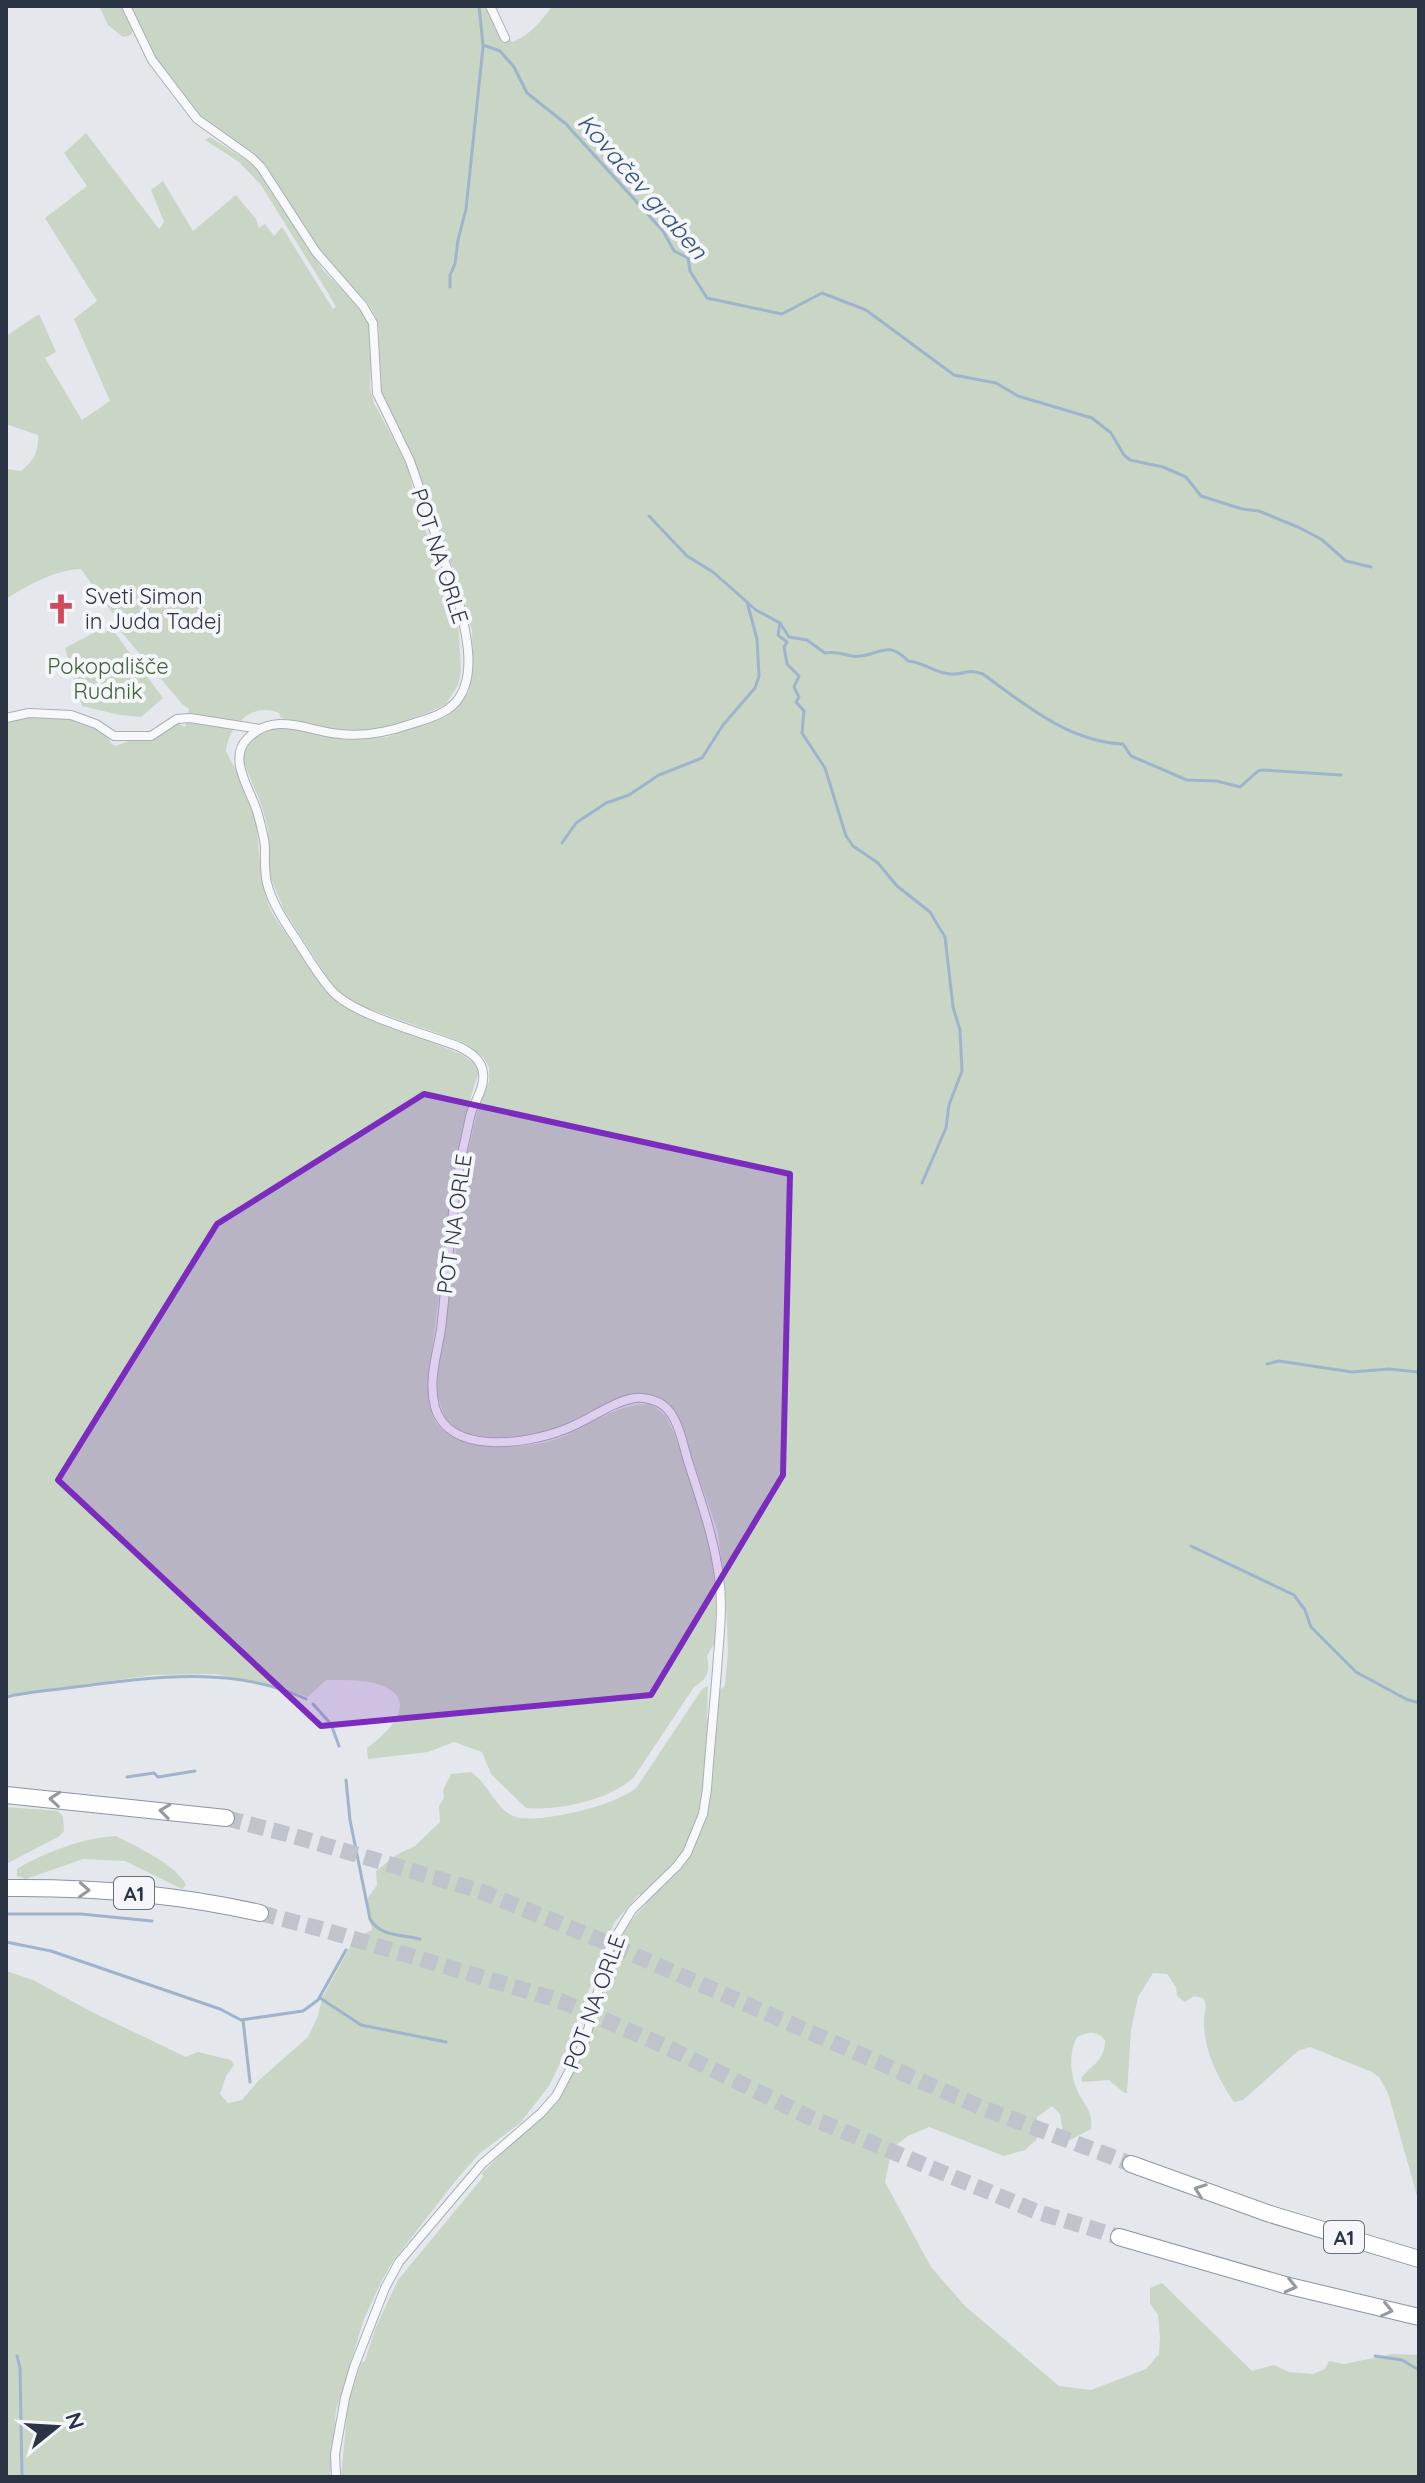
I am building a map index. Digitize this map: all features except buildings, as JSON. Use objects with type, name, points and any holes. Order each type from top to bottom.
[{"type":"highway","points":[[6,1795],[226,1818]]},
{"type":"highway","name":"A1","points":[[6,1888],[138,1893],[260,1913]]},
{"type":"highway","name":"A1","points":[[1131,2164],[1270,2214],[1419,2259]]},
{"type":"highway","points":[[1119,2237],[1243,2273],[1419,2317]]},
{"type":"street","name":"POT NA ORLE","points":[[126,6],[152,60],[197,119],[261,167],[316,252],[369,315],[375,334],[374,379],[377,393],[410,461],[465,626],[468,662],[464,687],[455,703],[446,710],[388,732],[364,735],[336,734],[292,723],[279,723],[260,729],[243,743],[239,753],[239,765],[260,822],[265,844],[267,884],[274,903],[334,993],[365,1013],[460,1047],[473,1054],[481,1064],[484,1074],[463,1152],[433,1370],[432,1390],[440,1420],[451,1431],[465,1437],[487,1442],[510,1442],[566,1430],[636,1398],[664,1405],[679,1435],[711,1530],[719,1578],[721,1620],[707,1789],[696,1834],[677,1866],[620,1926],[603,1967],[585,2041],[556,2096],[482,2164],[399,2262],[385,2288],[354,2367],[335,2454],[336,2477]]},
{"type":"street","points":[[490,6],[505,38]]},
{"type":"street","points":[[6,718],[29,713],[71,715],[96,724],[114,736],[151,736],[177,719],[190,718],[260,729]]},
{"type":"highlighted area","points":[[424,1094],[790,1174],[783,1475],[651,1695],[321,1726],[58,1480],[217,1224]]},
{"type":"green space","points":[[99,6],[122,6],[133,28],[131,35],[123,37],[108,25]]},
{"type":"green space","points":[[130,6],[485,6],[486,10],[495,14],[512,42],[535,27],[552,6],[1419,6],[1419,2203],[1388,2093],[1379,2077],[1310,2047],[1298,2051],[1243,2100],[1234,2102],[1210,2054],[1205,2034],[1206,2008],[1203,1998],[1194,1996],[1185,2002],[1177,1996],[1176,1987],[1167,1974],[1153,1973],[1138,1997],[1131,2030],[1127,2093],[1109,2080],[1082,2082],[1081,2078],[1103,2052],[1105,2040],[1102,2037],[1095,2033],[1085,2034],[1077,2037],[1074,2044],[1072,2073],[1090,2114],[1091,2129],[1068,2141],[1064,2139],[1060,2114],[1052,2106],[1037,2117],[1037,2139],[1025,2150],[1004,2156],[929,2127],[908,2136],[892,2148],[885,2182],[931,2267],[965,2306],[1059,2386],[1091,2390],[1146,2369],[1159,2354],[1160,2337],[1158,2315],[1150,2303],[1150,2288],[1162,2283],[1252,2371],[1274,2365],[1289,2372],[1313,2374],[1325,2369],[1329,2361],[1344,2364],[1393,2354],[1419,2355],[1419,2477],[341,2477],[348,2405],[361,2363],[365,2361],[375,2329],[398,2280],[483,2177],[482,2173],[523,2132],[558,2088],[584,2034],[612,1955],[632,1920],[646,1904],[639,1894],[614,1923],[566,2051],[549,2086],[520,2123],[479,2154],[457,2179],[393,2261],[382,2280],[364,2319],[336,2410],[330,2477],[6,2477],[6,1971],[33,1980],[186,2057],[198,2052],[231,2060],[234,2065],[226,2076],[220,2094],[228,2103],[242,2100],[258,2081],[308,2037],[322,1998],[355,1938],[372,1930],[367,1899],[377,1885],[376,1871],[396,1855],[415,1846],[440,1822],[439,1806],[451,1774],[471,1772],[507,1812],[524,1818],[577,1812],[628,1794],[637,1787],[702,1689],[708,1686],[707,1718],[716,1719],[718,1693],[725,1685],[728,1652],[718,1532],[670,1404],[652,1395],[632,1393],[558,1429],[492,1438],[462,1433],[445,1418],[438,1397],[437,1375],[458,1240],[466,1160],[477,1113],[489,1081],[489,1067],[483,1057],[465,1043],[358,1005],[334,988],[284,910],[270,876],[268,830],[262,806],[242,759],[243,749],[262,732],[278,727],[303,729],[345,740],[387,737],[446,717],[457,709],[469,691],[473,666],[472,631],[452,566],[424,498],[413,457],[380,393],[379,329],[375,315],[321,253],[253,152],[212,127],[192,107],[149,49]]},
{"type":"green space","points":[[86,133],[159,229],[164,222],[151,190],[163,181],[193,231],[236,195],[256,219],[259,228],[265,224],[274,236],[282,227],[333,309],[336,307],[328,293],[261,185],[239,162],[205,140],[210,137],[257,167],[323,270],[359,307],[372,332],[370,388],[374,403],[407,465],[418,511],[450,594],[459,631],[461,672],[458,685],[446,704],[432,711],[385,728],[366,731],[334,730],[260,710],[251,713],[237,725],[226,751],[253,807],[262,879],[273,915],[328,994],[356,1013],[461,1054],[479,1071],[456,1157],[429,1374],[430,1405],[436,1423],[459,1440],[476,1444],[530,1445],[559,1438],[626,1407],[651,1404],[666,1416],[675,1435],[708,1532],[716,1593],[715,1642],[707,1656],[707,1674],[694,1687],[634,1777],[598,1798],[553,1808],[526,1808],[491,1774],[482,1752],[454,1742],[428,1752],[368,1759],[367,1748],[390,1727],[400,1709],[394,1692],[370,1682],[326,1680],[308,1697],[276,1686],[215,1674],[154,1675],[6,1695],[6,722],[38,715],[70,718],[104,733],[116,746],[176,722],[185,727],[189,709],[118,628],[116,618],[81,569],[51,575],[6,599],[6,469],[21,471],[26,467],[35,455],[38,435],[6,424],[6,336],[39,314],[56,352],[45,358],[82,420],[110,401],[74,319],[97,301],[45,218],[87,186],[64,153]]},
{"type":"green space","name":"Pokopališče Rudnik","points":[[112,629],[163,698],[141,717],[82,706],[65,648],[99,630],[102,634]]},
{"type":"green space","points":[[6,1807],[58,1811],[63,1817],[64,1831],[6,1864]]},
{"type":"green space","points":[[116,1836],[165,1863],[186,1885],[182,1889],[125,1861],[83,1859],[26,1879],[17,1876],[17,1869],[52,1852],[78,1843]]},
{"type":"waterway","name":"Kovačev graben","points":[[479,6],[483,45],[500,51],[514,67],[527,93],[566,124],[663,231],[674,251],[688,258],[690,271],[707,298],[782,314],[822,293],[866,310],[954,375],[996,383],[1018,396],[1092,418],[1111,433],[1130,460],[1163,467],[1186,477],[1201,496],[1259,511],[1298,527],[1321,539],[1346,561],[1371,567]]},
{"type":"waterway","points":[[450,287],[450,275],[466,209],[483,47]]},
{"type":"waterway","points":[[649,516],[687,556],[713,572],[756,610],[780,623],[789,637],[807,640],[825,653],[861,656],[887,650],[900,654],[908,661],[946,673],[983,674],[1048,720],[1084,736],[1123,744],[1131,756],[1187,780],[1217,781],[1240,787],[1263,770],[1341,775]]},
{"type":"waterway","points":[[562,843],[576,823],[606,803],[629,795],[659,775],[702,758],[723,725],[755,688],[759,676],[757,639],[747,602]]},
{"type":"waterway","points":[[780,623],[778,635],[787,642],[784,647],[787,664],[799,676],[794,687],[799,697],[796,702],[804,711],[802,733],[825,768],[846,836],[853,846],[878,863],[897,886],[930,912],[945,937],[953,1007],[960,1030],[962,1071],[949,1105],[946,1128],[922,1183]]},
{"type":"waterway","points":[[1267,1364],[1279,1361],[1352,1372],[1389,1369],[1419,1372]]},
{"type":"waterway","points":[[1191,1546],[1294,1595],[1305,1610],[1311,1627],[1356,1672],[1419,1703]]},
{"type":"waterway","points":[[6,1697],[127,1681],[188,1677],[249,1681],[306,1699]]},
{"type":"waterway","points":[[313,1704],[331,1724],[339,1746]]},
{"type":"waterway","points":[[127,1777],[154,1773],[158,1777],[195,1771]]},
{"type":"waterway","points":[[346,1780],[350,1820],[370,1919],[385,1932],[420,1939]]},
{"type":"waterway","points":[[6,1914],[81,1914],[152,1921]]},
{"type":"waterway","points":[[6,1942],[51,1951],[220,2009],[241,2020],[303,2011],[318,2000],[346,1950]]},
{"type":"waterway","points":[[320,1998],[361,2025],[446,2042]]},
{"type":"waterway","points":[[243,2020],[250,2082]]},
{"type":"waterway","points":[[17,2356],[20,2368],[22,2477]]},
{"type":"waterway","points":[[1375,2356],[1402,2360],[1419,2370]]},
{"type":"tunnel","points":[[226,1818],[480,1891],[598,1939],[980,2107],[1131,2164]]},
{"type":"tunnel","points":[[260,1913],[561,2001],[667,2047],[809,2117],[1035,2211],[1119,2237]]},
{"type":"place","name":"Sveti Simon in Juda Tadej","points":[[61,609]]}]
